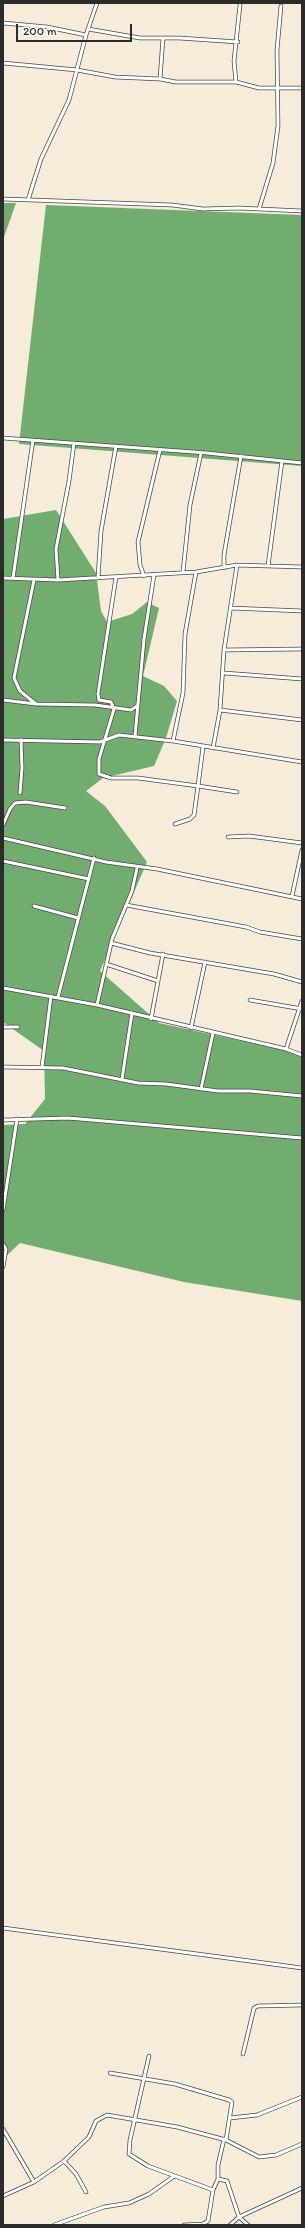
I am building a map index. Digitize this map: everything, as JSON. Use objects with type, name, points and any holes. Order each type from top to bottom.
[{"type":"street","points":[[28,200],[41,159],[68,100],[86,35],[97,3]]},
{"type":"street","points":[[236,82],[234,62],[238,42],[240,6]]},
{"type":"street","points":[[259,209],[273,163],[278,126],[276,87],[277,50],[281,6]]},
{"type":"street","points":[[3,23],[47,26],[86,35]]},
{"type":"street","points":[[88,29],[140,38],[238,42]]},
{"type":"street","points":[[160,79],[163,38]]},
{"type":"street","points":[[3,63],[77,70],[115,77],[160,79],[176,82],[236,82],[259,88],[302,88]]},
{"type":"street","points":[[3,199],[172,205],[203,209],[302,211]]},
{"type":"street","points":[[3,438],[74,442],[241,456],[302,463]]},
{"type":"street","points":[[13,578],[34,440]]},
{"type":"street","points":[[58,580],[58,537],[70,481],[74,442]]},
{"type":"street","points":[[98,578],[101,531],[116,446]]},
{"type":"street","points":[[144,576],[140,566],[138,542],[160,450]]},
{"type":"street","points":[[183,572],[190,505],[201,453]]},
{"type":"street","points":[[224,568],[224,555],[241,456]]},
{"type":"street","points":[[268,566],[282,461]]},
{"type":"street","points":[[3,578],[58,580],[196,572],[237,566],[302,567]]},
{"type":"street","points":[[213,748],[220,710],[224,673],[224,650],[237,566]]},
{"type":"street","points":[[173,741],[183,693],[184,634],[196,572]]},
{"type":"street","points":[[135,736],[144,639],[154,575]]},
{"type":"street","points":[[116,577],[98,694],[99,700],[111,702],[114,709],[98,772],[102,776],[198,786],[237,792]]},
{"type":"street","points":[[34,580],[14,678],[20,691],[36,704]]},
{"type":"street","points":[[231,608],[302,611]]},
{"type":"street","points":[[224,650],[302,649]]},
{"type":"street","points":[[224,673],[302,679]]},
{"type":"street","points":[[3,700],[36,704],[95,706],[131,710],[137,706]]},
{"type":"street","points":[[220,710],[302,720]]},
{"type":"street","points":[[3,740],[105,741],[113,736],[135,736],[302,762]]},
{"type":"street","points":[[20,793],[22,768],[21,740]]},
{"type":"street","points":[[175,824],[190,819],[194,815],[203,747]]},
{"type":"street","points":[[3,825],[10,809],[15,803],[26,802],[65,808]]},
{"type":"street","points":[[228,837],[249,836],[302,843]]},
{"type":"street","points":[[3,838],[137,868],[157,869],[302,899]]},
{"type":"street","points":[[292,896],[302,850]]},
{"type":"street","points":[[58,997],[94,858]]},
{"type":"street","points":[[3,861],[89,879]]},
{"type":"street","points":[[97,1005],[111,943],[132,891],[137,868]]},
{"type":"street","points":[[126,905],[246,927],[260,932],[302,940]]},
{"type":"street","points":[[34,906],[78,918]]},
{"type":"street","points":[[111,943],[274,974],[302,982]]},
{"type":"street","points":[[151,1019],[163,954]]},
{"type":"street","points":[[191,1028],[206,962]]},
{"type":"street","points":[[106,964],[158,980]]},
{"type":"street","points":[[3,988],[97,1005],[151,1019],[286,1049],[302,1055]]},
{"type":"street","points":[[42,1067],[51,996]]},
{"type":"street","points":[[250,1000],[301,1009]]},
{"type":"street","points":[[286,1049],[301,1009],[302,1001]]},
{"type":"street","points":[[122,1080],[132,1014]]},
{"type":"street","points":[[3,1027],[18,1027]]},
{"type":"street","points":[[201,1089],[213,1033]]},
{"type":"street","points":[[3,1067],[63,1068],[122,1080],[201,1089],[302,1096]]},
{"type":"street","points":[[3,1120],[68,1118],[302,1138]]},
{"type":"street","points":[[3,1210],[17,1119]]},
{"type":"street","points":[[3,1244],[6,1249],[3,1266]]},
{"type":"street","points":[[3,1928],[302,1968]]},
{"type":"street","points":[[243,2054],[254,2008],[258,2006],[302,2005]]},
{"type":"street","points":[[149,2056],[129,2150],[131,2156],[173,2177],[213,2190]]},
{"type":"street","points":[[110,2073],[145,2078],[202,2090],[232,2102],[230,2118],[218,2165],[218,2179],[213,2190],[208,2221],[203,2224],[184,2225]]},
{"type":"street","points":[[230,2118],[257,2115],[302,2097]]},
{"type":"street","points":[[3,2196],[34,2182],[64,2161],[89,2137],[96,2121],[100,2117],[107,2115],[177,2128],[225,2140],[259,2157],[276,2155],[302,2144]]},
{"type":"street","points":[[3,2129],[34,2182]]},
{"type":"street","points":[[64,2161],[76,2174],[86,2192]]},
{"type":"street","points":[[54,2225],[104,2207],[129,2203],[149,2194],[173,2177]]},
{"type":"street","points":[[218,2179],[227,2181],[239,2217],[248,2225]]},
{"type":"street","points":[[230,2225],[239,2217],[302,2188]]},
{"type":"green space","points":[[3,203],[16,203],[3,240]]},
{"type":"green space","points":[[46,205],[302,215],[302,466],[19,444]]},
{"type":"green space","points":[[56,510],[96,573],[101,611],[107,622],[132,614],[147,602],[159,608],[143,676],[164,686],[177,701],[166,738],[154,766],[103,778],[86,791],[105,806],[147,862],[100,971],[159,1023],[302,1054],[302,1301],[184,1282],[20,1243],[3,1259],[3,1125],[25,1124],[45,1099],[44,1051],[3,1022],[3,519]]}]
